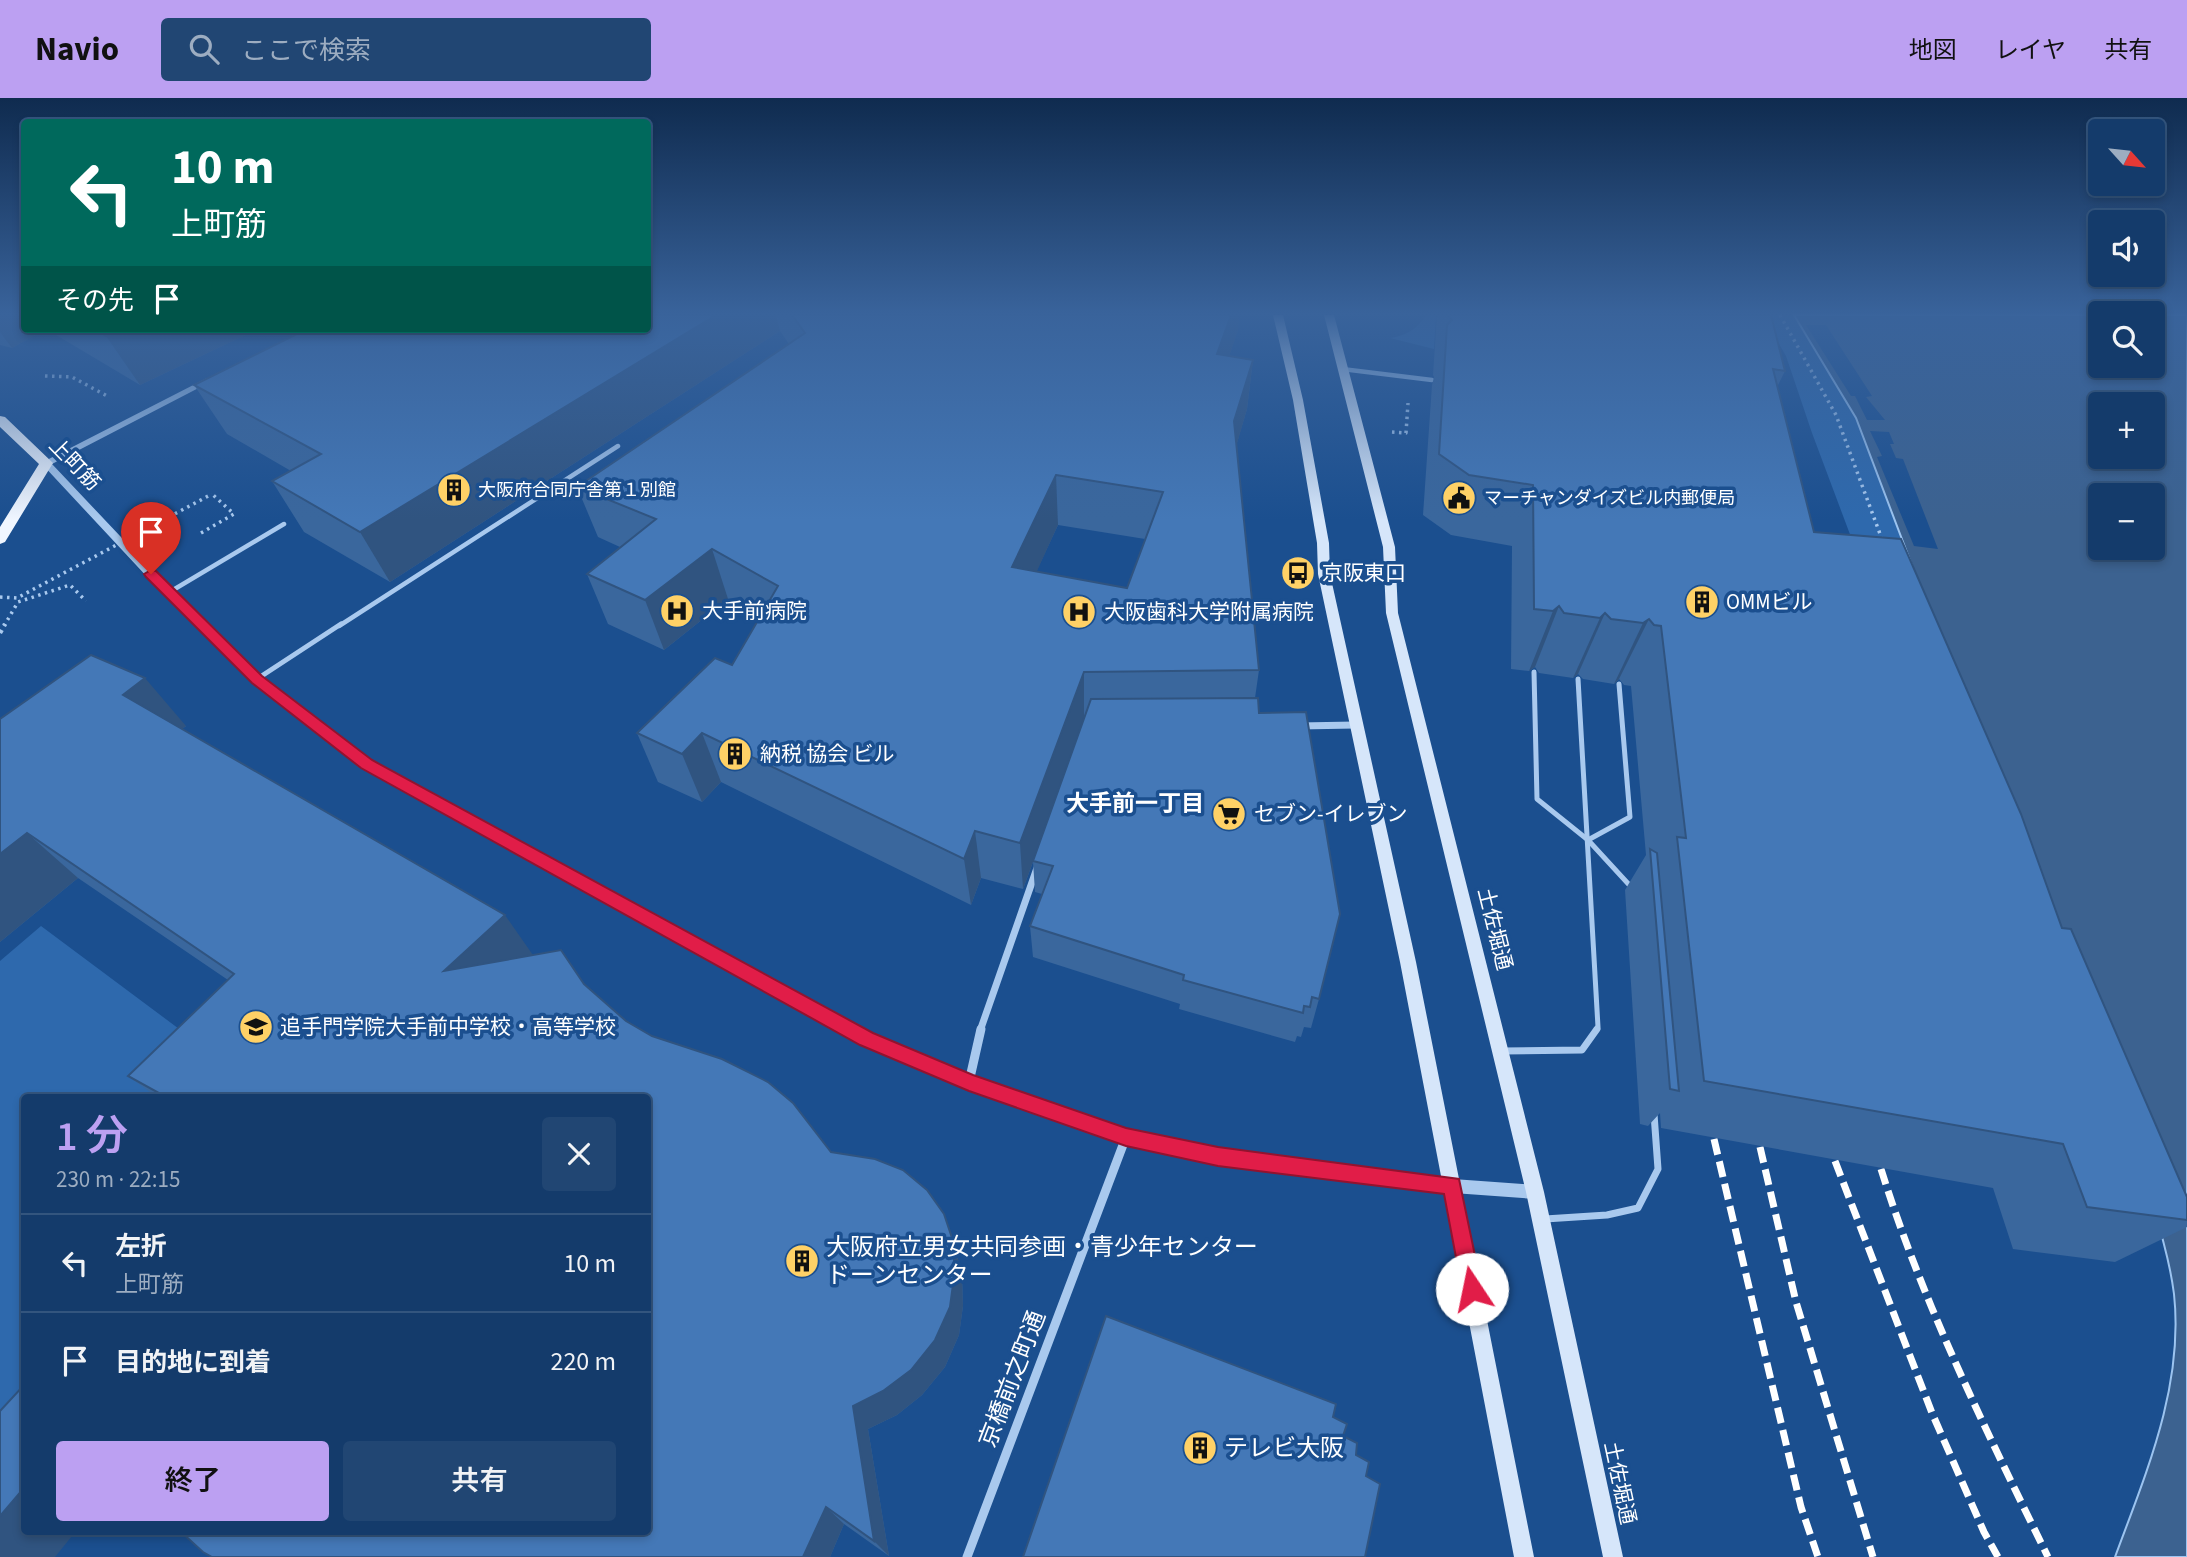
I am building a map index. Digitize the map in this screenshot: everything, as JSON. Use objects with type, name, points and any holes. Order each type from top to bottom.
[{"type":"main road","points":[[1293,383],[1323,543],[1324,574],[1354,725],[1408,962],[1524,1557]]},
{"type":"main road","name":"土佐堀通","points":[[1346,383],[1389,547],[1392,613],[1502,1051],[1613,1557]]},
{"type":"main road","name":"上町筋","points":[[0,420],[46,463]]},
{"type":"main road","points":[[0,539],[46,463]]},
{"type":"street","points":[[46,463],[205,383]]},
{"type":"street","name":"上町筋","points":[[46,463],[169,593],[257,680],[366,764],[866,1039],[969,1082],[1126,1137],[1218,1157],[1452,1186],[1535,1192]]},
{"type":"street","points":[[1290,726],[1354,725]]},
{"type":"street","points":[[969,1082],[982,1023],[1038,865]]},
{"type":"street","name":"京橋前之町通","points":[[967,1557],[1126,1137]]},
{"type":"lane","points":[[257,680],[618,446]]},
{"type":"lane","points":[[169,593],[285,524]]},
{"type":"lane","points":[[1534,672],[1537,799],[1588,840],[1636,892]]},
{"type":"lane","points":[[1502,1051],[1582,1050],[1598,1027],[1578,679]]},
{"type":"lane","points":[[1588,840],[1630,817],[1619,684]]},
{"type":"lane","points":[[1541,1220],[1607,1215],[1638,1208],[1658,1169],[1652,1099]]},
{"type":"path","points":[[83,383],[115,400]]},
{"type":"path","points":[[1818,383],[1836,415],[1884,544]]},
{"type":"path","points":[[1387,431],[1406,433],[1409,396]]},
{"type":"path","points":[[0,597],[16,598],[212,494],[234,514],[201,533]]},
{"type":"path","points":[[0,633],[18,602],[70,585],[86,601]]},
{"type":"shaded area","points":[[1795,383],[1835,383],[1856,418],[1967,714],[1945,788]]},
{"type":"shaded area","points":[[1835,383],[2187,383],[2187,1557],[2115,1557],[2160,1428],[2173,1362],[2176,1328],[2174,1294],[2162,1236],[2145,1180],[1856,418]]},
{"type":"shaded area","points":[[41,926],[210,1052],[167,1094],[21,1094],[21,1477],[0,1475],[0,961]]},
{"type":"pier","points":[[1843,383],[1864,383],[1872,396],[1866,397],[1885,420],[1867,420],[1855,396],[1851,396]]},
{"type":"pier","points":[[1870,431],[1889,432],[1894,444],[1890,444],[1896,458],[1903,459],[1938,549],[1914,546],[1877,457],[1882,456]]},
{"type":"building","points":[[604,383],[360,532],[272,481],[321,454],[194,385]]},
{"type":"building","points":[[731,383],[1246,383],[1234,421],[1259,670],[1084,672],[1020,843],[975,831],[964,859],[702,733],[682,754],[637,733],[715,658],[732,665],[778,586],[712,549],[645,600],[587,574],[656,519],[577,487]],"holes":[[[1056,475],[1163,492],[1127,588],[1012,567]]]},
{"type":"building","points":[[1443,383],[1777,383],[1814,532],[1901,539],[2021,814],[2062,928],[2071,929],[2187,1197],[2187,1220],[2087,1207],[2063,1144],[1704,1081],[1677,837],[1686,838],[1661,626],[1654,625],[1649,619],[1643,623],[1611,619],[1605,613],[1600,618],[1564,613],[1559,606],[1553,611],[1534,609],[1533,485],[1469,475],[1439,454]]},
{"type":"building","points":[[91,655],[145,678],[123,695],[505,915],[444,971],[561,950],[584,984],[626,1021],[652,1036],[722,1059],[768,1082],[793,1103],[831,1152],[875,1159],[903,1170],[927,1190],[944,1214],[954,1244],[950,1307],[935,1340],[911,1370],[883,1391],[853,1406],[874,1541],[826,1507],[803,1557],[212,1557],[184,1535],[651,1535],[651,1094],[161,1094],[128,1076],[234,974],[27,833],[0,854],[0,719]]},
{"type":"building","points":[[1258,698],[1259,713],[1306,712],[1340,914],[1319,999],[1312,997],[1310,1007],[1304,1006],[1303,1013],[1183,980],[1184,975],[1030,926],[1053,866],[1033,861],[1091,699]]},
{"type":"building","points":[[1650,849],[1657,853],[1679,1091],[1670,1089]]},
{"type":"building","name":"テレビ大阪","points":[[1106,1316],[1336,1404],[1333,1417],[1347,1424],[1343,1436],[1357,1443],[1356,1455],[1369,1462],[1366,1476],[1380,1484],[1365,1557],[1023,1557]]},
{"type":"building","points":[[21,1388],[21,1492],[0,1516],[0,1411]]},
{"type":"railway","points":[[1714,1139],[1801,1507],[1818,1557]]},
{"type":"railway","points":[[1760,1147],[1796,1302],[1873,1557]]},
{"type":"railway","points":[[1835,1161],[1932,1413],[1984,1532],[1998,1557]]},
{"type":"railway","points":[[1881,1169],[1936,1318],[2048,1557]]},
{"type":"place","name":"大阪府合同庁舎第１別館","points":[[454,490]]},
{"type":"place","name":"マーチャンダイズビル内郵便局","points":[[1459,498]]},
{"type":"place","name":"京阪東口","points":[[1298,573]]},
{"type":"place","name":"OMMビル","points":[[1702,602]]},
{"type":"place","name":"大手前病院","points":[[677,611]]},
{"type":"place","name":"大阪歯科大学附属病院","points":[[1079,612]]},
{"type":"place","name":"納税 協会 ビル","points":[[735,754]]},
{"type":"place","name":"セブン-イレブン","points":[[1229,814]]},
{"type":"place","name":"追手門学院大手前中学校・高等学校","points":[[256,1027]]},
{"type":"place","name":"大阪府立男女共同参画・青少年センター ドーンセンター","points":[[802,1261]]},
{"type":"place","name":"テレビ大阪","points":[[1200,1448]]},
{"type":"district","name":"大手前一丁目","points":[[1135,803]]},
{"type":"route","points":[[151,574],[257,680],[366,764],[866,1039],[969,1082],[1126,1137],[1218,1157],[1452,1186],[1472,1289]]}]
